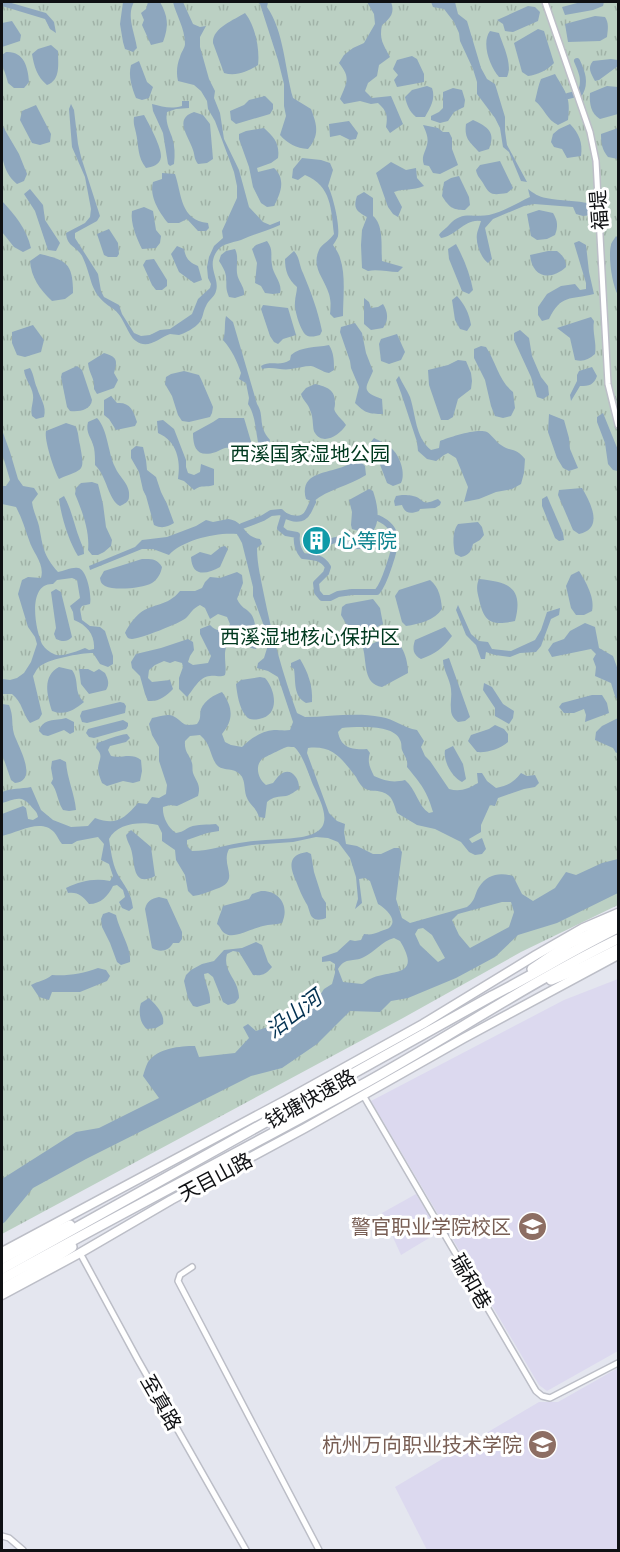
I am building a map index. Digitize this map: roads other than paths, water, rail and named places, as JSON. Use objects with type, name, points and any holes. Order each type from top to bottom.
[{"type":"highway","points":[[492,996],[568,944],[618,920]]},
{"type":"highway","name":"钱塘快速路","points":[[2,1269],[618,928]]},
{"type":"highway","name":"钱塘快速路","points":[[2,1279],[359,1087],[525,989],[618,939]]},
{"type":"highway","points":[[485,1014],[618,949]]},
{"type":"highway","points":[[2,1259],[132,1196]]},
{"type":"highway","points":[[2,1289],[138,1205]]},
{"type":"main road","name":"天目山路","points":[[2,1252],[286,1100],[423,1024],[526,960],[583,928],[618,913]]},
{"type":"main road","name":"天目山路","points":[[2,1295],[618,955]]},
{"type":"street","name":"福堤","points":[[544,2],[590,132],[596,161],[609,384],[618,424]]},
{"type":"street","name":"瑞和巷","points":[[363,1095],[536,1391],[550,1398],[618,1364]]},
{"type":"street","name":"至真路","points":[[80,1253],[246,1551]]},
{"type":"street","points":[[192,1267],[180,1275],[178,1281],[319,1551]]},
{"type":"street","points":[[2,1536],[9,1538],[23,1551]]},
{"type":"water","points":[[2,2],[46,13],[54,22],[56,33],[50,29],[45,19],[2,6]]},
{"type":"water","points":[[123,2],[134,2],[131,19],[137,48],[133,52],[125,49],[123,42],[120,24]]},
{"type":"water","points":[[148,2],[160,2],[167,21],[163,42],[151,45],[142,25],[144,20],[141,13],[146,9]]},
{"type":"water","points":[[173,2],[183,2],[193,24],[200,27],[206,26],[200,37],[200,47],[209,79],[215,91],[214,98],[220,113],[224,139],[239,170],[249,207],[263,222],[270,225],[280,221],[280,225],[219,248],[213,262],[216,291],[197,325],[179,335],[170,334],[145,344],[133,338],[120,315],[99,297],[81,254],[68,242],[66,233],[85,223],[90,217],[91,209],[85,177],[72,147],[69,109],[71,104],[74,110],[81,157],[100,216],[97,221],[75,233],[75,238],[98,274],[104,297],[119,305],[134,333],[141,336],[150,335],[160,330],[170,329],[192,314],[198,299],[210,288],[207,267],[209,257],[214,246],[223,238],[222,231],[237,198],[234,172],[215,121],[208,109],[207,101],[194,85],[178,81],[178,66],[185,44],[184,33]]},
{"type":"water","points":[[257,2],[268,2],[267,7],[281,39],[293,98],[311,109],[316,134],[308,149],[293,145],[280,135],[286,116],[284,84],[260,4]]},
{"type":"water","points":[[367,2],[391,2],[393,9],[388,20],[382,25],[381,34],[390,57],[379,65],[377,76],[368,83],[365,91],[372,98],[391,96],[403,124],[390,133],[386,127],[386,114],[378,103],[360,101],[344,104],[340,99],[347,80],[339,63],[344,55],[364,43],[375,24],[374,14]]},
{"type":"water","points":[[431,2],[455,2],[458,14],[467,21],[481,68],[487,79],[495,84],[505,117],[507,145],[527,182],[521,181],[509,152],[503,147],[500,128],[495,118],[477,94],[477,82],[473,69],[454,22],[444,9],[433,7]]},
{"type":"water","points":[[581,2],[604,2],[603,6],[593,10],[565,15],[562,7]]},
{"type":"water","points":[[528,6],[535,7],[540,12],[538,21],[513,32],[505,31],[503,24],[497,20]]},
{"type":"water","points":[[245,13],[252,24],[256,38],[258,65],[238,74],[224,73],[213,43],[214,38],[224,25]]},
{"type":"water","points":[[595,16],[605,17],[608,24],[607,37],[600,41],[568,42],[565,24]]},
{"type":"water","points":[[12,21],[21,35],[20,41],[2,47],[2,23]]},
{"type":"water","points":[[538,29],[544,31],[554,63],[542,72],[528,76],[522,72],[514,43]]},
{"type":"water","points":[[490,31],[499,33],[505,49],[509,66],[507,77],[499,77],[490,61],[486,42]]},
{"type":"water","points":[[51,45],[58,51],[58,71],[55,79],[47,85],[36,71],[32,54],[38,49]]},
{"type":"water","points":[[6,52],[17,54],[24,61],[29,82],[24,88],[14,88],[8,83],[2,59],[2,55]]},
{"type":"water","points":[[412,56],[417,59],[424,74],[424,82],[397,87],[394,80],[398,75],[393,69],[397,60]]},
{"type":"water","points":[[618,60],[618,66],[595,81],[590,68],[593,61]]},
{"type":"water","points":[[139,61],[147,82],[153,87],[149,98],[142,100],[136,98],[130,78],[131,65]]},
{"type":"water","points":[[555,74],[565,91],[569,106],[568,120],[558,125],[535,101],[541,79]]},
{"type":"water","points":[[427,86],[432,88],[432,103],[425,117],[416,117],[405,97],[412,90]]},
{"type":"water","points":[[607,86],[618,87],[618,114],[600,119],[591,108],[590,93]]},
{"type":"water","points":[[453,88],[462,90],[465,100],[464,107],[454,112],[448,121],[440,123],[431,120],[431,116],[443,108],[443,92]]},
{"type":"water","points":[[265,96],[273,104],[270,114],[236,124],[231,120],[230,111],[244,105],[249,100]]},
{"type":"water","points":[[182,101],[189,101],[189,108],[167,112],[167,122],[174,150],[174,164],[170,166],[163,133],[152,104],[174,107],[182,106]]},
{"type":"water","points":[[36,105],[51,134],[50,142],[40,145],[32,143],[20,120],[22,111]]},
{"type":"water","points":[[194,112],[203,115],[210,124],[213,159],[207,163],[198,164],[184,128],[184,119]]},
{"type":"water","points":[[144,115],[161,153],[157,164],[146,168],[140,156],[134,122],[134,117]]},
{"type":"water","points":[[473,120],[483,125],[491,134],[489,149],[479,152],[468,140],[466,124]]},
{"type":"water","points":[[349,121],[358,133],[356,139],[350,140],[340,135],[330,137],[329,124]]},
{"type":"water","points":[[570,124],[580,138],[581,156],[567,158],[562,149],[554,147],[551,142],[553,134]]},
{"type":"water","points":[[2,125],[19,154],[27,174],[24,181],[17,184],[5,166],[2,151]]},
{"type":"water","points":[[423,125],[449,132],[458,165],[440,174],[433,173],[429,166],[424,165],[423,157],[428,140]]},
{"type":"water","points":[[264,128],[276,141],[278,158],[257,168],[258,172],[274,168],[281,181],[274,206],[267,207],[261,203],[253,187],[239,139],[239,134]]},
{"type":"water","points":[[618,128],[618,159],[608,157],[602,146],[601,134]]},
{"type":"water","points":[[302,158],[330,163],[333,170],[328,186],[338,225],[338,236],[333,245],[340,256],[343,272],[343,316],[334,318],[330,314],[330,297],[316,261],[320,248],[334,234],[331,208],[325,192],[314,180],[305,175],[298,180],[292,178],[293,169]]},
{"type":"water","points":[[500,161],[513,188],[507,193],[492,194],[485,187],[476,170],[480,165]]},
{"type":"water","points":[[391,162],[406,170],[416,168],[417,178],[424,186],[394,192],[402,207],[398,217],[388,207],[376,173]]},
{"type":"water","points":[[162,173],[175,174],[187,212],[199,221],[208,223],[209,228],[206,231],[198,231],[187,219],[179,223],[168,223],[158,209],[152,193],[153,182],[162,179]]},
{"type":"water","points":[[459,176],[469,197],[470,205],[465,210],[451,207],[442,196],[444,182]]},
{"type":"water","points":[[30,189],[43,205],[45,220],[60,243],[56,251],[48,250],[35,211],[24,194]]},
{"type":"water","points":[[528,189],[543,197],[591,204],[591,215],[576,214],[573,207],[534,204],[493,219],[485,228],[492,259],[488,263],[482,257],[477,243],[481,221],[470,222],[446,237],[441,238],[439,235],[454,220],[463,216],[483,216],[505,210],[530,197]]},
{"type":"water","points":[[364,192],[373,198],[373,216],[379,225],[382,243],[382,261],[403,267],[398,272],[368,271],[362,268],[362,230],[367,217],[358,211],[355,204],[357,196]]},
{"type":"water","points":[[2,201],[20,222],[31,248],[23,252],[14,247],[2,232]]},
{"type":"water","points":[[144,207],[153,211],[156,230],[161,236],[156,248],[142,249],[134,231],[132,211]]},
{"type":"water","points":[[539,210],[553,213],[557,221],[555,235],[547,239],[537,240],[531,236],[527,214]]},
{"type":"water","points":[[109,229],[118,243],[117,257],[104,255],[97,234]]},
{"type":"water","points":[[616,236],[618,238],[618,295],[612,278],[610,256],[611,244]]},
{"type":"water","points":[[267,241],[271,250],[273,269],[281,289],[280,293],[265,293],[261,286],[255,283],[257,263],[252,249]]},
{"type":"water","points":[[579,241],[586,245],[594,294],[567,299],[558,305],[549,319],[542,321],[538,315],[538,307],[547,294],[561,286],[575,284],[580,290],[586,289],[574,243]]},
{"type":"water","points":[[456,244],[472,284],[473,290],[469,294],[462,291],[449,259],[448,249]]},
{"type":"water","points":[[177,246],[184,249],[188,260],[198,266],[202,280],[194,283],[179,272],[171,254]]},
{"type":"water","points":[[235,249],[238,276],[244,295],[235,298],[229,297],[226,274],[219,261],[221,255],[226,251]]},
{"type":"water","points":[[294,251],[316,309],[322,331],[320,335],[311,337],[306,335],[298,319],[295,305],[297,287],[289,278],[285,263],[285,259]]},
{"type":"water","points":[[557,251],[565,260],[566,267],[554,274],[543,275],[534,269],[530,255]]},
{"type":"water","points":[[40,254],[62,261],[69,269],[72,275],[73,293],[65,299],[52,301],[37,283],[30,261]]},
{"type":"water","points":[[154,259],[167,280],[167,286],[162,290],[156,290],[152,285],[143,265],[146,260]]},
{"type":"water","points":[[457,296],[469,317],[471,325],[467,331],[460,329],[455,320],[452,300]]},
{"type":"water","points":[[364,298],[369,302],[371,308],[383,304],[387,316],[383,328],[371,330],[364,324]]},
{"type":"water","points":[[263,305],[288,308],[296,335],[283,339],[278,344],[274,342],[261,309]]},
{"type":"water","points":[[226,316],[233,322],[261,413],[262,425],[270,440],[266,452],[260,450],[253,415],[248,404],[246,383],[239,379],[241,373],[238,364],[223,340]]},
{"type":"water","points":[[591,317],[594,321],[595,354],[585,360],[575,360],[570,338],[557,328]]},
{"type":"water","points":[[355,323],[362,333],[373,371],[367,388],[370,394],[382,399],[383,414],[368,412],[355,403],[359,387],[340,332],[341,327]]},
{"type":"water","points":[[33,325],[44,340],[41,352],[25,357],[17,355],[12,343],[12,332]]},
{"type":"water","points":[[520,330],[529,338],[532,356],[541,377],[548,386],[549,395],[543,399],[537,397],[531,377],[514,340],[514,333]]},
{"type":"water","points":[[397,334],[405,352],[401,360],[389,364],[381,361],[379,344],[381,339]]},
{"type":"water","points":[[329,345],[333,354],[334,370],[329,373],[311,366],[262,369],[261,366],[286,362],[290,360],[291,355],[300,350]]},
{"type":"water","points":[[481,346],[486,347],[501,377],[513,392],[515,408],[511,416],[503,418],[495,416],[485,380],[474,358],[474,349]]},
{"type":"water","points":[[104,353],[115,360],[114,373],[118,380],[114,388],[97,394],[88,363]]},
{"type":"water","points":[[458,360],[466,361],[471,373],[471,389],[458,399],[453,417],[441,420],[429,385],[428,370]]},
{"type":"water","points":[[77,366],[82,370],[92,400],[84,410],[70,411],[67,407],[61,377],[62,373]]},
{"type":"water","points":[[592,367],[597,376],[593,383],[580,386],[571,401],[570,395],[579,371]]},
{"type":"water","points":[[30,368],[45,409],[44,417],[36,419],[32,416],[33,395],[24,370]]},
{"type":"water","points":[[184,371],[199,375],[213,407],[210,417],[189,422],[182,421],[178,415],[172,396],[165,384],[166,377]]},
{"type":"water","points":[[399,376],[410,397],[422,439],[431,450],[439,448],[440,441],[450,437],[470,432],[487,432],[499,444],[518,452],[525,459],[521,484],[512,489],[464,502],[468,487],[456,458],[448,453],[436,461],[427,459],[418,451],[396,380]]},
{"type":"water","points":[[315,384],[332,392],[337,415],[346,425],[331,438],[318,437],[314,431],[311,413],[301,394],[306,388]]},
{"type":"water","points":[[111,396],[117,403],[125,404],[130,408],[137,422],[135,426],[116,430],[104,415],[104,400]]},
{"type":"water","points":[[603,413],[618,450],[618,471],[613,470],[608,464],[605,443],[597,422],[597,417]]},
{"type":"water","points":[[549,414],[564,420],[570,449],[578,468],[569,471],[563,468],[557,458],[548,432]]},
{"type":"water","points":[[97,418],[101,423],[115,467],[127,485],[128,500],[120,506],[113,499],[95,465],[94,448],[87,426],[88,422]]},
{"type":"water","points":[[219,418],[244,418],[252,452],[228,448],[210,454],[198,451],[194,444],[193,433]]},
{"type":"water","points":[[163,420],[174,429],[186,460],[188,473],[194,475],[200,472],[201,464],[214,469],[214,485],[194,490],[178,479],[179,465],[176,452],[170,441],[158,433],[157,421]]},
{"type":"water","points":[[66,423],[75,426],[77,431],[82,465],[78,471],[59,479],[48,448],[46,431]]},
{"type":"water","points":[[2,430],[18,479],[23,486],[34,488],[38,494],[32,502],[46,556],[58,572],[78,568],[84,573],[88,583],[90,604],[80,609],[82,620],[90,626],[100,627],[105,631],[113,656],[113,664],[108,667],[100,664],[93,653],[56,659],[38,668],[33,676],[42,714],[39,719],[30,723],[16,697],[12,694],[2,694],[2,679],[17,678],[24,673],[31,662],[37,644],[28,627],[18,594],[22,580],[28,577],[41,578],[42,573],[16,507],[2,504],[2,486],[6,486],[10,480],[2,453]],"holes":[[[72,578],[77,580],[80,598],[70,606],[74,620],[83,625],[92,635],[94,649],[85,648],[57,655],[45,648],[39,637],[36,599],[39,591],[57,580]]]},
{"type":"water","points":[[374,438],[397,455],[402,470],[401,483],[393,486],[387,483],[372,451],[370,443]]},
{"type":"water","points":[[136,446],[143,447],[147,470],[156,477],[174,523],[169,526],[154,525],[139,472],[131,458],[131,450]]},
{"type":"water","points":[[359,460],[365,466],[366,475],[313,502],[306,499],[306,485],[312,477]]},
{"type":"water","points":[[81,483],[98,484],[106,527],[112,540],[111,546],[98,555],[92,555],[88,550],[87,528],[75,494],[76,488]]},
{"type":"water","points":[[582,488],[592,508],[593,521],[587,531],[579,534],[573,530],[558,495],[559,490]]},
{"type":"water","points":[[369,489],[373,491],[377,506],[378,517],[375,527],[373,531],[352,529],[349,500]]},
{"type":"water","points":[[64,496],[84,550],[84,554],[78,556],[62,513],[59,499]]},
{"type":"water","points":[[396,496],[417,497],[425,502],[438,499],[441,502],[435,508],[420,509],[411,513],[402,505],[395,506]]},
{"type":"water","points":[[547,496],[564,540],[559,541],[555,538],[542,506],[542,499]]},
{"type":"water","points":[[206,520],[213,522],[234,520],[254,538],[260,539],[262,544],[257,548],[258,560],[267,610],[297,713],[305,717],[352,715],[386,718],[417,730],[424,741],[421,747],[425,756],[449,789],[460,790],[478,783],[477,773],[482,773],[487,781],[496,788],[510,783],[521,773],[527,776],[535,775],[539,783],[535,787],[498,798],[495,806],[490,805],[481,825],[481,832],[469,839],[472,843],[482,838],[486,849],[482,854],[475,855],[469,852],[461,842],[435,829],[417,825],[397,813],[389,795],[364,788],[346,764],[330,751],[308,748],[307,753],[329,813],[337,821],[345,824],[346,844],[357,846],[373,854],[381,854],[394,848],[399,848],[402,852],[396,899],[402,918],[410,923],[467,907],[482,883],[499,874],[513,876],[522,894],[533,901],[555,888],[566,872],[576,875],[602,863],[618,859],[618,893],[557,923],[518,935],[495,957],[456,978],[408,998],[391,1001],[380,1012],[350,1011],[317,1044],[282,1068],[251,1076],[33,1188],[2,1224],[2,1179],[76,1132],[99,1128],[159,1098],[143,1076],[152,1057],[176,1047],[189,1046],[195,1046],[199,1057],[235,1053],[249,1038],[243,1027],[248,1024],[256,1031],[311,1009],[324,989],[332,984],[335,973],[335,964],[330,961],[322,962],[322,957],[337,952],[350,940],[361,940],[364,934],[377,933],[392,925],[390,914],[378,904],[370,881],[365,878],[359,879],[362,903],[355,909],[358,899],[356,877],[350,858],[338,842],[328,838],[316,837],[293,842],[229,849],[227,855],[228,881],[216,889],[193,896],[188,891],[185,875],[176,860],[175,850],[162,841],[162,833],[158,825],[137,823],[124,826],[109,839],[115,869],[132,902],[133,908],[129,911],[122,908],[119,902],[125,897],[123,890],[117,885],[113,886],[104,899],[93,904],[89,904],[78,894],[68,893],[66,888],[93,880],[110,881],[113,876],[109,864],[101,860],[104,844],[98,837],[72,844],[62,844],[54,832],[42,826],[2,836],[2,814],[23,806],[26,808],[28,819],[33,820],[38,817],[37,813],[23,800],[17,799],[2,803],[2,792],[9,790],[31,787],[41,810],[53,820],[71,827],[88,826],[95,818],[109,821],[119,820],[138,803],[147,804],[152,797],[159,798],[166,794],[167,785],[159,761],[159,747],[149,724],[152,718],[171,715],[185,724],[197,724],[205,703],[222,692],[231,713],[229,724],[222,734],[225,742],[242,747],[265,732],[290,730],[293,722],[278,677],[257,668],[258,663],[264,658],[268,645],[265,629],[253,596],[253,587],[242,543],[237,534],[220,534],[200,538],[182,545],[169,555],[153,549],[142,549],[90,570],[89,566],[135,547],[142,540],[167,537]],"holes":[[[365,727],[383,729],[396,735],[401,741],[407,767],[423,788],[433,812],[429,813],[425,810],[405,780],[389,781],[374,776],[370,768],[370,753],[367,749],[348,747],[342,742],[338,732],[342,728]],[[200,735],[218,766],[240,774],[244,780],[248,800],[259,817],[265,818],[267,802],[291,794],[299,789],[299,785],[294,774],[287,772],[273,783],[266,785],[258,773],[258,766],[263,758],[284,748],[294,747],[303,760],[323,807],[322,827],[315,833],[302,837],[253,841],[192,851],[187,846],[187,840],[219,831],[219,827],[216,824],[196,825],[176,833],[168,825],[163,810],[163,807],[177,806],[198,796],[199,787],[185,745],[185,741],[190,736]],[[502,902],[511,902],[514,912],[509,927],[470,948],[459,935],[452,920],[458,914]],[[423,928],[432,935],[445,958],[438,962],[420,945],[415,934],[418,929]],[[394,938],[400,941],[406,953],[408,962],[406,967],[401,971],[378,976],[362,984],[343,982],[338,969],[344,962],[364,957]]]},
{"type":"water","points":[[478,522],[484,535],[473,544],[468,554],[461,557],[455,554],[453,542],[458,524]]},
{"type":"water","points":[[225,546],[228,549],[220,567],[205,572],[194,568],[191,557],[200,552],[211,555]]},
{"type":"water","points":[[142,559],[156,561],[162,567],[159,576],[152,583],[122,589],[110,588],[101,583],[100,578],[104,571]]},
{"type":"water","points":[[579,571],[587,585],[593,606],[592,611],[584,615],[576,615],[571,608],[566,586],[571,575]]},
{"type":"water","points":[[237,572],[242,575],[243,583],[237,599],[253,617],[256,649],[231,642],[225,654],[225,675],[206,677],[187,697],[179,689],[182,663],[164,661],[155,665],[149,670],[148,678],[152,682],[170,680],[173,689],[156,701],[148,701],[140,676],[132,668],[131,662],[136,654],[188,639],[193,642],[194,650],[188,662],[193,665],[208,663],[211,656],[200,634],[200,629],[210,625],[222,630],[227,629],[230,624],[227,617],[218,614],[210,619],[205,608],[200,605],[183,620],[136,638],[127,637],[125,633],[129,625],[140,613],[170,600],[180,591],[195,591],[202,588],[210,577],[220,578]]},
{"type":"water","points":[[479,579],[498,582],[511,588],[517,601],[515,621],[495,623],[487,618],[478,594]]},
{"type":"water","points":[[430,580],[439,593],[442,609],[431,619],[406,626],[402,622],[395,596],[399,590]]},
{"type":"water","points":[[56,589],[61,592],[72,637],[65,641],[56,639],[54,634],[56,628],[51,592]]},
{"type":"water","points":[[373,599],[380,608],[383,624],[362,635],[352,634],[341,615],[342,607],[346,604]]},
{"type":"water","points":[[458,605],[471,634],[479,641],[488,642],[492,649],[511,651],[535,640],[547,612],[560,608],[559,615],[551,619],[541,646],[536,652],[520,653],[510,657],[486,652],[485,659],[481,659],[476,645],[466,635],[456,610]]},
{"type":"water","points":[[585,623],[595,627],[599,648],[613,656],[618,670],[618,701],[611,683],[595,676],[596,667],[593,659],[596,654],[591,649],[552,657],[548,650],[553,643],[564,639],[570,631]]},
{"type":"water","points":[[445,627],[452,636],[445,644],[426,657],[421,659],[416,656],[413,649],[415,640]]},
{"type":"water","points":[[387,637],[397,642],[403,650],[408,673],[382,687],[372,682],[369,677],[363,648]]},
{"type":"water","points":[[449,658],[470,717],[465,721],[458,722],[452,714],[451,689],[443,660]]},
{"type":"water","points":[[300,659],[309,679],[312,702],[306,703],[297,693],[291,663]]},
{"type":"water","points":[[59,667],[72,670],[79,694],[84,702],[73,710],[65,712],[52,711],[47,686],[50,675]]},
{"type":"water","points":[[79,669],[94,672],[99,669],[105,673],[108,682],[106,690],[89,694],[81,684]]},
{"type":"water","points":[[265,678],[272,689],[273,708],[266,717],[251,719],[242,709],[236,684],[241,680]]},
{"type":"water","points":[[484,683],[492,687],[503,704],[514,711],[509,724],[495,716],[495,708],[483,690]]},
{"type":"water","points":[[592,695],[602,695],[609,713],[585,722],[584,709],[574,713],[564,713],[559,707],[562,703]]},
{"type":"water","points":[[120,702],[126,706],[125,713],[87,723],[82,722],[80,716],[82,711]]},
{"type":"water","points":[[2,704],[9,705],[14,734],[25,762],[26,776],[22,781],[15,783],[11,780],[2,754]]},
{"type":"water","points":[[66,718],[74,722],[74,732],[70,734],[64,730],[48,736],[39,731],[46,722]]},
{"type":"water","points":[[618,718],[618,752],[616,753],[613,748],[595,740],[596,732],[602,726]]},
{"type":"water","points":[[123,720],[128,723],[126,729],[94,738],[89,737],[86,733],[88,729]]},
{"type":"water","points":[[495,725],[504,729],[508,734],[508,742],[493,750],[477,752],[468,741],[471,735]]},
{"type":"water","points":[[127,734],[130,738],[126,742],[110,746],[108,750],[111,756],[134,756],[141,760],[140,781],[133,783],[123,781],[107,786],[102,783],[99,774],[100,755],[96,748],[97,743]]},
{"type":"water","points":[[453,746],[463,764],[466,779],[462,782],[452,773],[445,759],[445,750]]},
{"type":"water","points":[[60,759],[66,762],[76,810],[63,810],[51,783],[53,779],[52,761]]},
{"type":"water","points":[[131,830],[151,847],[155,876],[148,879],[139,878],[126,835]]},
{"type":"water","points":[[307,852],[311,854],[314,872],[326,903],[326,918],[319,920],[312,917],[292,871],[293,859]]},
{"type":"water","points":[[261,891],[273,893],[281,900],[285,911],[282,923],[265,925],[234,935],[223,932],[217,924],[223,906],[249,899],[252,894]]},
{"type":"water","points":[[159,897],[167,899],[182,932],[182,939],[179,943],[173,943],[169,948],[161,951],[152,948],[145,909],[150,901]]},
{"type":"water","points":[[109,912],[116,915],[129,951],[130,962],[121,965],[117,962],[102,927],[103,914]]},
{"type":"water","points":[[256,942],[262,945],[272,967],[262,975],[253,975],[239,952],[233,951],[227,954],[226,964],[237,987],[239,998],[235,1003],[228,1005],[223,1002],[213,977],[208,973],[204,974],[210,1003],[193,1006],[188,998],[184,981],[186,975],[202,964],[214,961],[224,950],[242,948]]},
{"type":"water","points":[[98,968],[106,970],[110,976],[107,981],[80,992],[52,992],[49,1000],[39,997],[31,985],[52,975],[75,974]]},
{"type":"water","points":[[149,998],[163,1017],[163,1024],[147,1029],[141,1021],[140,1010],[141,1003]]},
{"type":"waterway","points":[[568,96],[580,93],[582,89],[583,77],[577,61]]},
{"type":"waterway","points":[[284,515],[293,518],[303,517],[313,502]]},
{"type":"waterway","points":[[242,526],[271,513],[281,512],[284,515],[280,528],[286,533],[297,535],[298,546],[303,556],[320,559],[328,567],[326,573],[316,583],[317,592],[322,598],[330,598],[352,592],[377,592],[381,586],[392,559],[395,539],[391,527],[378,518]]},
{"type":"waterway","points":[[314,557],[321,547],[329,542],[342,539],[348,546],[395,545]]},
{"type":"place","name":"心等院","points":[[316,540]]},
{"type":"place","name":"警官职业学院校区","points":[[532,1226]]},
{"type":"place","name":"杭州万向职业技术学院","points":[[543,1444]]},
{"type":"park label","name":"西溪国家湿地公园","points":[[310,453]]},
{"type":"park label","name":"西溪湿地核心保护区","points":[[310,636]]},
{"type":"water label","name":"沿山河","points":[[293,1013]]}]
